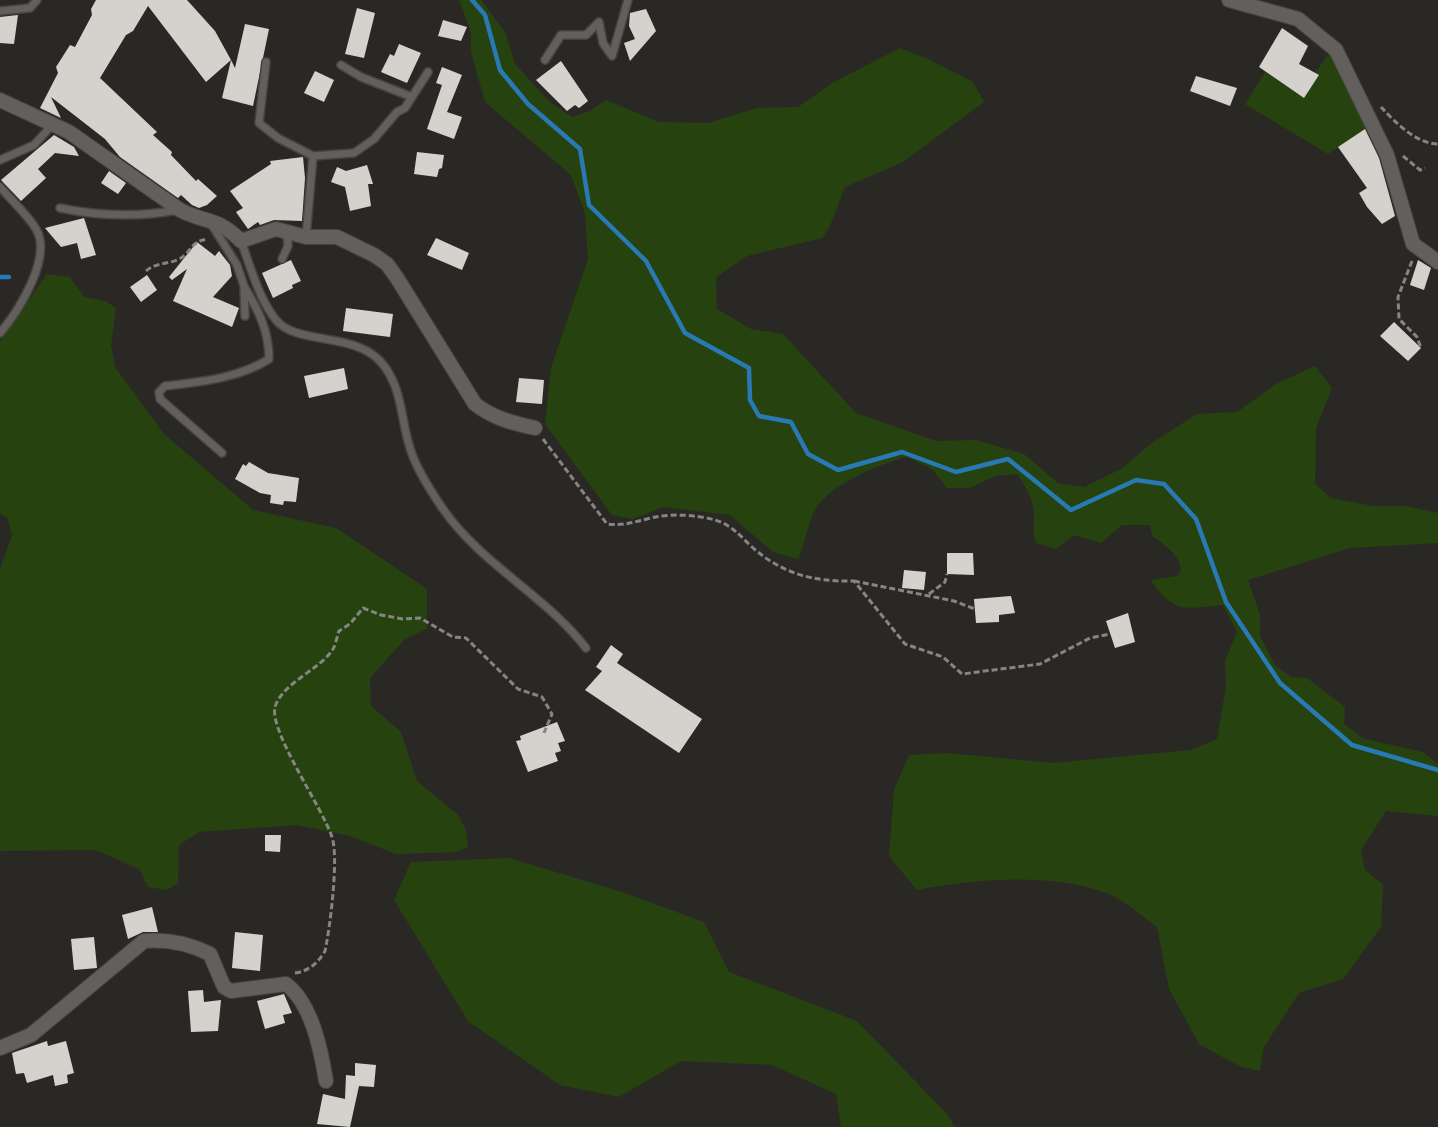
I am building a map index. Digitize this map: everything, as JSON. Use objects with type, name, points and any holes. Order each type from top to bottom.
[{"type":"street","points":[[1229,0],[1298,19],[1336,50],[1388,155],[1413,244],[1438,262]]},
{"type":"street","points":[[0,99],[53,124],[107,156],[140,184],[180,210],[195,218],[208,219],[227,227],[241,241],[276,229],[306,237],[337,237],[356,245],[387,264],[427,322],[475,404],[488,414],[505,422],[535,429]]},
{"type":"street","points":[[0,1048],[31,1035],[144,941],[161,939],[195,946],[210,954],[224,987],[231,991],[286,984],[296,992],[312,1027],[326,1081]]},
{"type":"lane","points":[[0,10],[30,8],[37,0]]},
{"type":"lane","points":[[545,60],[561,35],[586,35],[599,22],[603,43],[612,56],[628,0]]},
{"type":"lane","points":[[266,62],[259,123],[278,138],[313,156],[354,153],[374,139],[412,97],[428,72]]},
{"type":"lane","points":[[341,65],[361,77],[412,97]]},
{"type":"lane","points":[[0,160],[34,145],[53,124]]},
{"type":"lane","points":[[306,237],[313,156]]},
{"type":"lane","points":[[0,187],[37,230],[41,241],[40,256],[21,307],[0,333]]},
{"type":"lane","points":[[60,208],[83,213],[111,214],[155,214],[180,210]]},
{"type":"lane","points":[[208,219],[237,265],[244,286],[262,318],[269,343],[269,359],[258,366],[206,381],[165,386],[159,392],[160,399],[222,453]]},
{"type":"lane","points":[[282,259],[288,246],[287,233]]},
{"type":"lane","points":[[241,241],[263,297],[277,322],[311,336],[337,340],[364,349],[386,367],[400,398],[412,455],[444,510],[467,541],[571,629],[586,648]]},
{"type":"lane","points":[[244,286],[245,316]]},
{"type":"path","points":[[1378,103],[1397,123],[1428,144],[1438,144]]},
{"type":"path","points":[[1388,155],[1399,153],[1420,170],[1425,168]]},
{"type":"path","points":[[146,271],[151,266],[179,259],[194,242],[218,236]]},
{"type":"path","points":[[1418,247],[1398,297],[1398,308],[1399,319],[1417,337],[1421,348]]},
{"type":"path","points":[[535,429],[607,524],[627,526],[653,517],[711,519],[735,529],[753,548],[781,568],[801,577],[829,581],[854,581],[928,595],[975,609]]},
{"type":"path","points":[[928,595],[945,582],[947,574]]},
{"type":"path","points":[[854,581],[905,644],[943,657],[962,674],[1040,664],[1090,639],[1110,634]]},
{"type":"path","points":[[292,973],[306,970],[320,961],[325,951],[333,883],[333,839],[280,735],[275,720],[275,706],[294,683],[333,649],[339,631],[350,624],[363,608],[381,615],[420,618],[453,637],[466,638],[518,689],[542,697],[552,714],[544,733]]},
{"type":"green space","points":[[459,0],[481,0],[505,32],[515,64],[549,101],[572,117],[590,111],[606,100],[659,122],[708,123],[757,108],[798,107],[834,82],[900,48],[928,59],[973,82],[984,102],[903,162],[845,187],[830,226],[822,238],[747,256],[716,277],[717,309],[751,329],[783,334],[856,413],[936,441],[976,440],[1024,454],[1058,483],[1084,487],[1121,469],[1152,443],[1197,414],[1237,412],[1276,384],[1315,366],[1332,388],[1316,428],[1315,484],[1331,498],[1373,506],[1405,506],[1438,513],[1438,543],[1350,548],[1248,580],[1260,615],[1260,636],[1275,665],[1291,677],[1307,678],[1345,707],[1344,724],[1364,739],[1423,752],[1438,764],[1438,816],[1386,811],[1361,850],[1365,870],[1383,885],[1381,927],[1343,979],[1299,993],[1264,1047],[1260,1071],[1239,1066],[1199,1044],[1169,989],[1157,927],[1121,900],[1093,889],[1044,880],[965,883],[917,890],[889,856],[894,790],[909,755],[947,753],[1053,763],[1191,750],[1217,739],[1226,686],[1225,661],[1237,632],[1223,605],[1190,608],[1181,607],[1166,599],[1151,580],[1177,576],[1181,570],[1180,564],[1166,546],[1152,536],[1150,525],[1122,525],[1101,543],[1074,535],[1056,549],[1036,543],[1032,503],[1017,474],[995,476],[970,488],[947,488],[932,469],[907,457],[868,471],[828,495],[813,514],[798,559],[773,552],[730,515],[663,507],[633,519],[612,515],[545,424],[551,368],[588,259],[585,213],[571,175],[485,102],[471,52],[471,32]]},
{"type":"green space","points":[[1330,52],[1368,127],[1328,154],[1245,104],[1265,72],[1304,98],[1318,76],[1315,73]]},
{"type":"green space","points":[[47,274],[70,277],[84,297],[105,301],[116,308],[111,345],[115,367],[164,434],[253,510],[336,528],[427,589],[427,629],[405,639],[370,678],[371,706],[401,732],[417,781],[458,815],[466,830],[468,847],[456,852],[396,854],[350,836],[297,825],[199,832],[179,845],[178,883],[167,890],[148,887],[139,869],[96,850],[0,851],[0,569],[12,535],[7,517],[0,514],[0,341]]},
{"type":"green space","points":[[509,858],[619,891],[704,922],[729,972],[857,1021],[947,1114],[955,1127],[841,1127],[836,1094],[772,1065],[681,1061],[619,1097],[560,1085],[468,1021],[394,900],[411,862]]},
{"type":"building","points":[[96,0],[187,0],[215,31],[231,60],[206,82],[148,6],[133,31],[126,35],[100,78],[157,132],[153,135],[172,152],[171,155],[196,181],[198,179],[217,196],[207,205],[199,208],[181,195],[178,198],[120,157],[105,139],[51,97],[61,118],[40,108],[58,73],[56,67],[70,45],[75,47],[92,15],[91,9]]},
{"type":"building","points":[[357,8],[375,13],[364,58],[345,54]]},
{"type":"building","points":[[646,9],[656,31],[630,61],[624,43],[635,39],[629,26],[630,13]]},
{"type":"building","points":[[18,15],[14,44],[0,43],[0,17]]},
{"type":"building","points":[[443,20],[467,27],[461,41],[438,36]]},
{"type":"building","points":[[245,24],[269,29],[253,106],[222,98],[231,60],[235,68]]},
{"type":"building","points":[[1282,28],[1308,46],[1299,64],[1319,75],[1304,98],[1259,67]]},
{"type":"building","points":[[399,44],[421,53],[407,83],[381,72],[390,54],[394,56]]},
{"type":"building","points":[[561,61],[588,101],[579,108],[575,105],[567,111],[536,80]]},
{"type":"building","points":[[442,67],[462,75],[447,112],[462,117],[454,139],[427,129],[442,85],[436,83]]},
{"type":"building","points":[[315,71],[334,80],[324,102],[304,93]]},
{"type":"building","points":[[1196,76],[1237,88],[1230,106],[1190,91]]},
{"type":"building","points":[[1365,129],[1379,158],[1395,216],[1382,224],[1367,207],[1359,193],[1367,188],[1338,147]]},
{"type":"building","points":[[54,135],[74,147],[79,156],[55,153],[38,169],[46,178],[21,201],[1,180]]},
{"type":"building","points":[[417,152],[444,155],[442,168],[439,169],[437,177],[414,174]]},
{"type":"building","points":[[303,157],[305,178],[302,221],[274,220],[260,225],[258,222],[248,229],[236,212],[243,208],[230,191],[271,164],[270,161]]},
{"type":"building","points":[[367,165],[373,184],[368,184],[371,206],[350,211],[345,187],[331,182],[337,167],[346,171]]},
{"type":"building","points":[[109,171],[126,183],[118,194],[101,183]]},
{"type":"building","points":[[84,218],[96,255],[81,259],[77,243],[61,247],[45,228]]},
{"type":"building","points":[[436,238],[469,253],[462,270],[427,255]]},
{"type":"building","points":[[197,242],[215,256],[219,251],[230,265],[232,276],[213,297],[239,308],[232,327],[173,301],[187,269],[172,280],[169,277]]},
{"type":"building","points":[[291,260],[301,281],[292,285],[293,288],[273,298],[262,273]]},
{"type":"building","points":[[1418,260],[1431,268],[1424,290],[1410,285]]},
{"type":"building","points":[[147,275],[157,290],[141,302],[130,287]]},
{"type":"building","points":[[346,308],[393,314],[390,337],[343,331]]},
{"type":"building","points":[[1394,322],[1421,348],[1408,361],[1380,336]]},
{"type":"building","points":[[344,368],[348,389],[309,398],[304,376]]},
{"type":"building","points":[[519,378],[544,380],[542,404],[516,402]]},
{"type":"building","points":[[249,462],[268,473],[299,478],[296,502],[284,501],[283,505],[270,503],[271,495],[260,493],[235,479],[243,464],[246,466]]},
{"type":"building","points":[[947,553],[973,553],[974,575],[947,574]]},
{"type":"building","points":[[904,570],[926,572],[924,590],[902,588]]},
{"type":"building","points":[[1011,596],[1015,613],[999,615],[999,622],[976,623],[974,599]]},
{"type":"building","points":[[1128,613],[1135,642],[1115,648],[1106,621]]},
{"type":"building","points":[[611,645],[623,654],[617,663],[702,719],[679,753],[585,690],[602,671],[596,667]]},
{"type":"building","points":[[557,722],[565,741],[558,743],[561,751],[555,753],[558,761],[528,772],[516,741],[521,740],[520,736]]},
{"type":"building","points":[[265,835],[281,835],[280,852],[265,851]]},
{"type":"building","points":[[152,907],[158,932],[143,932],[128,939],[122,915]]},
{"type":"building","points":[[235,932],[263,935],[260,971],[232,968]]},
{"type":"building","points":[[94,937],[97,968],[74,970],[71,939]]},
{"type":"building","points":[[203,990],[204,1002],[221,1000],[218,1031],[191,1032],[188,991]]},
{"type":"building","points":[[284,994],[292,1013],[283,1015],[285,1023],[265,1029],[257,1001]]},
{"type":"building","points":[[47,1041],[48,1046],[66,1041],[74,1073],[67,1075],[68,1083],[55,1086],[53,1075],[27,1083],[24,1073],[16,1074],[12,1053]]},
{"type":"building","points":[[355,1063],[376,1065],[374,1087],[359,1086],[350,1127],[317,1124],[323,1094],[345,1099],[346,1075],[355,1076]]},
{"type":"waterway","points":[[472,0],[485,15],[500,70],[528,104],[580,149],[589,205],[646,261],[685,333],[749,368],[750,400],[759,416],[791,422],[808,454],[838,470],[902,452],[956,472],[1008,459],[1071,510],[1136,480],[1164,484],[1196,519],[1226,602],[1280,683],[1352,745],[1438,770]]},
{"type":"waterway","points":[[0,277],[9,277]]}]
